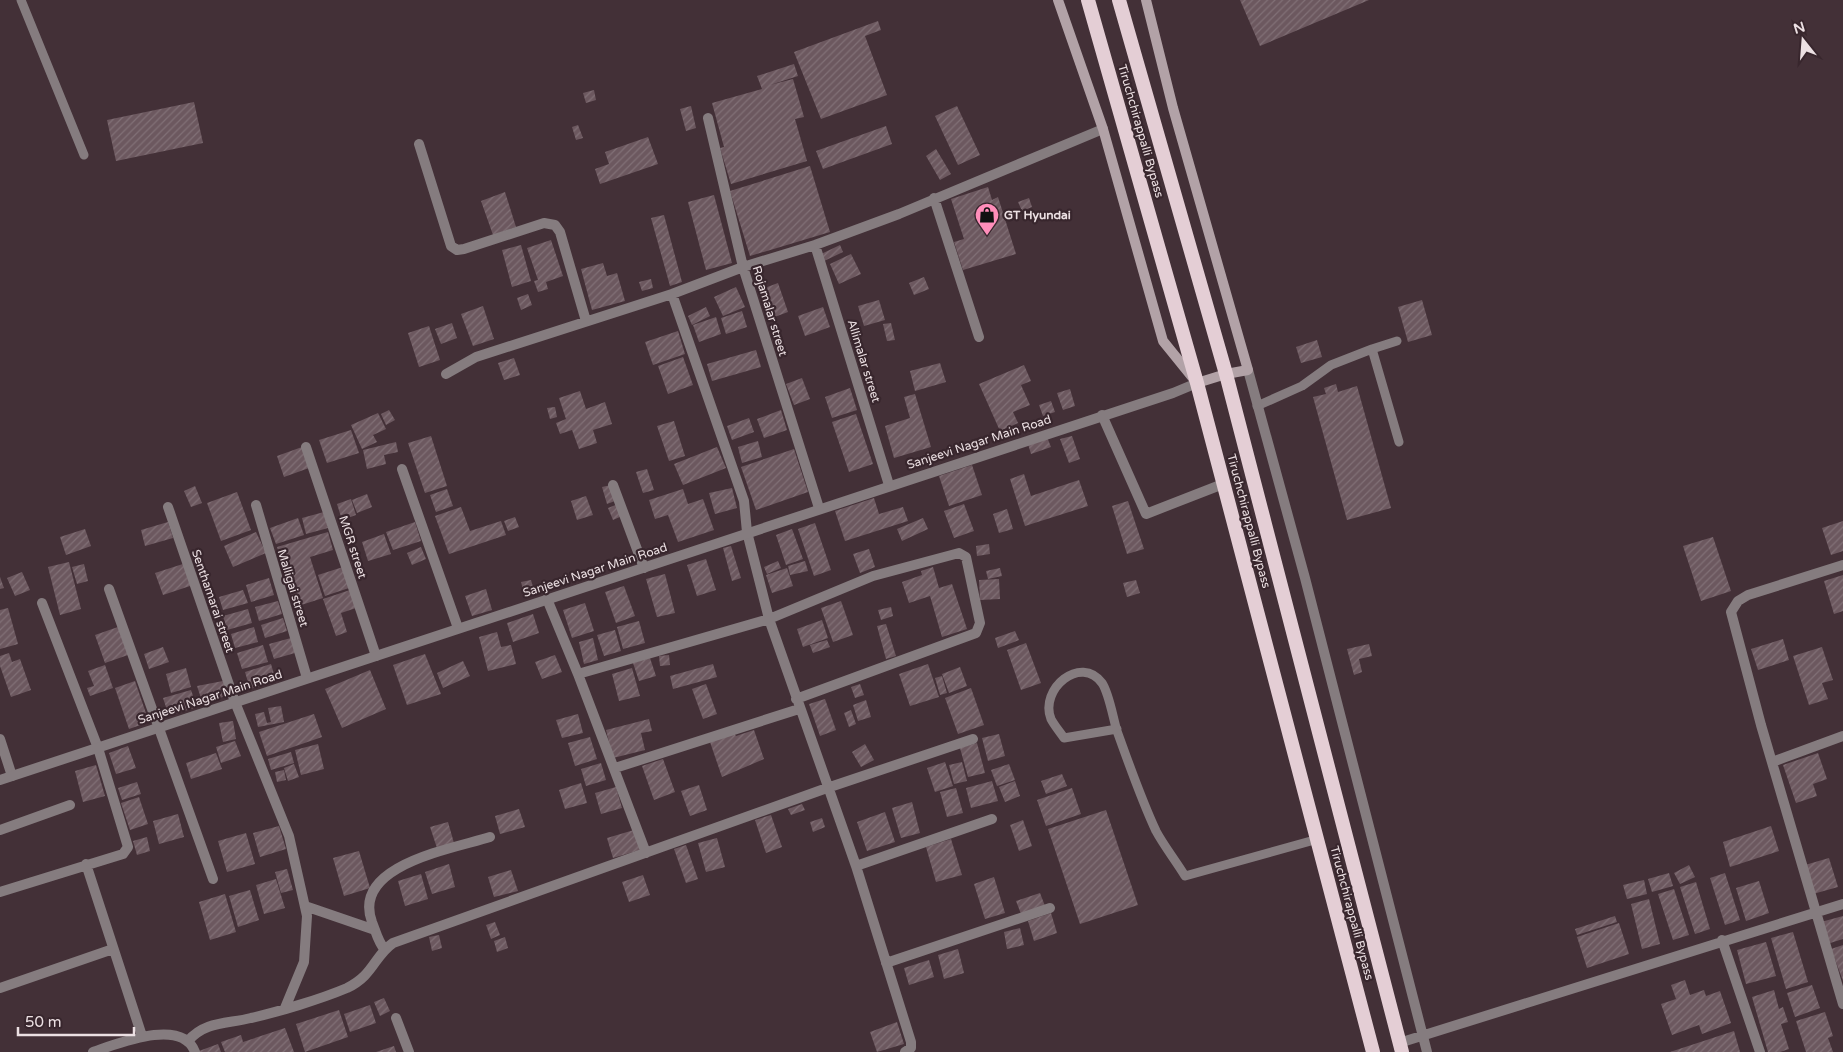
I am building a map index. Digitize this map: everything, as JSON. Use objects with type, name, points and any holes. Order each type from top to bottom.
[{"type":"highway","name":"Tiruchchirappalli Bypass","points":[[1088,0],[1197,383],[1374,1052]]},
{"type":"highway","name":"Tiruchchirappalli Bypass","points":[[1119,0],[1226,374],[1400,1047]]},
{"type":"main road","points":[[1058,0],[1067,18],[1103,129],[1162,341],[1197,383],[1226,374],[1248,370],[1173,108],[1146,0]]},
{"type":"street","name":"Rojamalar street","points":[[708,118],[743,267],[819,508]]},
{"type":"street","points":[[446,374],[476,357],[672,294],[743,267],[815,245],[899,214],[1103,129]]},
{"type":"street","points":[[419,144],[451,246],[457,250],[464,249],[544,223],[555,225],[560,232],[586,321]]},
{"type":"street","points":[[934,198],[979,337]]},
{"type":"street","name":"Allimalar street","points":[[815,245],[889,486]]},
{"type":"street","points":[[672,294],[744,501],[746,532],[769,619],[797,704],[856,866],[911,1042],[911,1048],[905,1052]]},
{"type":"street","points":[[1248,370],[1307,587],[1427,1052]]},
{"type":"street","name":"Sanjeevi Nagar Main Road","points":[[0,780],[644,568],[746,532],[1173,393],[1197,383]]},
{"type":"street","points":[[1102,415],[1146,514],[1223,484]]},
{"type":"street","name":"MGR street","points":[[306,447],[376,656]]},
{"type":"street","points":[[402,469],[458,628]]},
{"type":"street","points":[[613,485],[644,568]]},
{"type":"street","name":"Malligai street","points":[[256,505],[307,678]]},
{"type":"street","name":"Senthamarai street","points":[[168,507],[235,702],[289,836],[306,916],[304,962],[285,1008]]},
{"type":"street","points":[[578,674],[769,619],[898,568],[959,553],[966,557],[980,623],[976,633],[797,704],[615,768]]},
{"type":"street","points":[[1843,565],[1748,595],[1738,601],[1731,612],[1772,762],[1843,1004]]},
{"type":"street","points":[[109,589],[213,879]]},
{"type":"street","points":[[547,599],[615,768],[646,853]]},
{"type":"street","points":[[0,892],[123,854],[128,847],[98,748],[42,603]]},
{"type":"street","points":[[1772,762],[1843,736]]},
{"type":"street","points":[[188,1041],[195,1032],[214,1023],[250,1018],[346,988],[361,980],[370,972],[385,950],[393,943],[827,788],[973,738]]},
{"type":"street","points":[[0,739],[12,776]]},
{"type":"street","points":[[0,830],[70,805]]},
{"type":"street","points":[[856,866],[992,819]]},
{"type":"street","points":[[385,950],[380,944],[369,912],[370,897],[377,884],[401,866],[490,837]]},
{"type":"street","points":[[86,864],[142,1036]]},
{"type":"street","points":[[1400,1047],[1422,1036],[1722,940],[1843,904]]},
{"type":"street","points":[[305,906],[375,930]]},
{"type":"street","points":[[886,963],[1050,908]]},
{"type":"street","points":[[1722,940],[1760,1052]]},
{"type":"street","points":[[0,988],[113,949]]},
{"type":"street","points":[[396,1018],[409,1052]]},
{"type":"street","points":[[93,1052],[142,1036],[173,1035],[188,1041],[195,1052]]},
{"type":"lane","points":[[21,0],[84,155]]},
{"type":"lane","points":[[1257,406],[1302,386],[1331,365],[1397,341]]},
{"type":"lane","points":[[1372,349],[1399,442]]},
{"type":"lane","points":[[1116,729],[1064,738],[1050,718],[1050,698],[1059,681],[1066,676],[1082,673],[1093,676],[1103,683],[1116,729],[1156,831],[1185,876],[1318,839]]},
{"type":"building","points":[[1240,0],[1369,0],[1260,46]]},
{"type":"building","points":[[878,21],[881,30],[865,36],[887,95],[821,119],[794,52]]},
{"type":"building","points":[[794,64],[798,76],[770,85],[793,79],[804,117],[795,119],[807,161],[731,184],[720,148],[724,147],[712,103],[762,89],[757,76]]},
{"type":"building","points":[[594,90],[596,100],[586,103],[583,93]]},
{"type":"building","points":[[194,102],[203,143],[116,161],[107,120]]},
{"type":"building","points":[[691,106],[696,128],[686,131],[680,109]]},
{"type":"building","points":[[957,106],[980,155],[958,165],[935,116]]},
{"type":"building","points":[[578,125],[583,138],[576,140],[572,127]]},
{"type":"building","points":[[886,126],[892,144],[823,169],[816,151]]},
{"type":"building","points":[[648,137],[658,164],[600,184],[595,169],[609,164],[605,152]]},
{"type":"building","points":[[936,149],[951,174],[940,180],[926,156]]},
{"type":"building","points":[[810,166],[830,232],[750,256],[730,191]]},
{"type":"building","points":[[988,187],[992,200],[998,197],[1016,254],[963,270],[954,242],[964,239],[951,199]]},
{"type":"building","points":[[505,192],[516,227],[493,235],[481,201]]},
{"type":"building","points":[[714,195],[732,263],[706,270],[688,202]]},
{"type":"building","points":[[1029,198],[1032,207],[1022,211],[1018,202]]},
{"type":"building","points":[[664,215],[682,282],[670,286],[651,218]]},
{"type":"building","points":[[551,240],[563,276],[546,282],[548,289],[538,292],[534,281],[538,280],[527,248]]},
{"type":"building","points":[[521,245],[531,281],[512,287],[502,250]]},
{"type":"building","points":[[840,245],[843,252],[822,262],[819,255]]},
{"type":"building","points":[[851,254],[861,274],[839,284],[830,264]]},
{"type":"building","points":[[603,263],[607,276],[617,273],[625,301],[592,310],[581,269]]},
{"type":"building","points":[[924,277],[929,289],[914,295],[909,283]]},
{"type":"building","points":[[651,279],[653,288],[642,291],[639,282]]},
{"type":"building","points":[[778,283],[788,312],[769,319],[759,290]]},
{"type":"building","points":[[736,287],[745,307],[723,316],[714,297]]},
{"type":"building","points":[[528,294],[532,305],[521,310],[517,298]]},
{"type":"building","points":[[879,300],[885,320],[864,326],[858,306]]},
{"type":"building","points":[[1422,300],[1432,335],[1408,342],[1398,307]]},
{"type":"building","points":[[483,306],[494,339],[473,346],[461,314]]},
{"type":"building","points":[[706,307],[710,316],[692,325],[688,316]]},
{"type":"building","points":[[823,307],[830,327],[805,336],[798,316]]},
{"type":"building","points":[[742,311],[747,327],[726,334],[721,318]]},
{"type":"building","points":[[716,317],[721,334],[699,342],[693,325]]},
{"type":"building","points":[[452,323],[457,338],[441,344],[435,329]]},
{"type":"building","points":[[891,323],[895,340],[887,341],[883,324]]},
{"type":"building","points":[[429,326],[440,360],[419,367],[408,333]]},
{"type":"building","points":[[678,331],[685,354],[653,365],[645,342]]},
{"type":"building","points":[[1317,340],[1322,357],[1301,363],[1296,347]]},
{"type":"building","points":[[756,350],[761,367],[712,381],[707,364]]},
{"type":"building","points":[[683,357],[693,385],[668,394],[658,366]]},
{"type":"building","points":[[514,358],[520,375],[504,380],[498,363]]},
{"type":"building","points":[[940,363],[946,382],[915,391],[910,371]]},
{"type":"building","points":[[1024,365],[1031,381],[1021,385],[1030,405],[1013,412],[1018,423],[1000,431],[979,384]]},
{"type":"building","points":[[802,378],[810,399],[794,405],[786,384]]},
{"type":"building","points":[[1336,384],[1338,392],[1357,386],[1391,508],[1347,520],[1313,397],[1326,394],[1324,388]]},
{"type":"building","points":[[850,388],[857,410],[832,418],[825,397]]},
{"type":"building","points":[[1070,389],[1075,406],[1063,410],[1057,393]]},
{"type":"building","points":[[580,391],[586,409],[605,402],[612,424],[593,430],[597,443],[579,449],[572,430],[560,434],[556,423],[566,419],[559,398]]},
{"type":"building","points":[[915,394],[931,447],[894,458],[885,426],[910,418],[904,397]]},
{"type":"building","points":[[1051,401],[1055,412],[1043,416],[1039,405]]},
{"type":"building","points":[[555,407],[557,417],[550,419],[547,408]]},
{"type":"building","points":[[389,410],[395,420],[386,425],[381,414]]},
{"type":"building","points":[[781,410],[787,430],[764,438],[757,419]]},
{"type":"building","points":[[378,413],[386,429],[373,435],[377,442],[362,449],[351,425]]},
{"type":"building","points":[[856,414],[873,464],[849,472],[832,422]]},
{"type":"building","points":[[749,418],[754,432],[732,440],[727,426]]},
{"type":"building","points":[[674,421],[685,456],[669,461],[657,426]]},
{"type":"building","points":[[351,430],[359,453],[327,463],[319,440]]},
{"type":"building","points":[[431,436],[447,486],[425,493],[408,443]]},
{"type":"building","points":[[1072,436],[1080,459],[1069,463],[1060,439]]},
{"type":"building","points":[[1047,437],[1051,447],[1031,454],[1028,444]]},
{"type":"building","points":[[758,441],[762,457],[742,463],[738,447]]},
{"type":"building","points":[[396,442],[398,452],[384,455],[386,464],[367,469],[363,450]]},
{"type":"building","points":[[302,447],[309,468],[284,477],[277,456]]},
{"type":"building","points":[[717,447],[726,468],[683,485],[674,464]]},
{"type":"building","points":[[794,449],[808,492],[756,510],[741,467]]},
{"type":"building","points":[[972,465],[982,495],[949,506],[939,476]]},
{"type":"building","points":[[647,469],[654,490],[643,493],[636,472]]},
{"type":"building","points":[[1024,474],[1031,496],[1079,480],[1088,506],[1025,526],[1010,479]]},
{"type":"building","points":[[611,485],[615,501],[607,504],[602,487]]},
{"type":"building","points":[[195,486],[202,503],[191,507],[184,491]]},
{"type":"building","points":[[732,488],[737,508],[715,514],[709,493]]},
{"type":"building","points":[[447,489],[453,506],[436,512],[430,495]]},
{"type":"building","points":[[683,489],[688,504],[703,499],[714,530],[678,542],[668,515],[655,519],[649,500]]},
{"type":"building","points":[[237,492],[251,530],[221,541],[207,503]]},
{"type":"building","points":[[367,494],[372,507],[357,513],[352,500]]},
{"type":"building","points":[[586,496],[593,515],[577,520],[571,501]]},
{"type":"building","points":[[874,498],[879,514],[903,507],[908,521],[845,541],[835,511]]},
{"type":"building","points":[[351,499],[356,515],[342,520],[337,504]]},
{"type":"building","points":[[1128,501],[1144,549],[1127,554],[1112,506]]},
{"type":"building","points":[[618,504],[622,516],[613,520],[608,508]]},
{"type":"building","points":[[964,504],[974,531],[954,538],[944,511]]},
{"type":"building","points":[[461,507],[470,531],[501,521],[506,535],[449,554],[435,516]]},
{"type":"building","points":[[1007,509],[1013,529],[999,533],[993,514]]},
{"type":"building","points":[[324,512],[328,528],[306,534],[302,518]]},
{"type":"building","points":[[515,517],[519,527],[508,531],[504,521]]},
{"type":"building","points":[[298,518],[304,535],[276,544],[270,528]]},
{"type":"building","points":[[923,518],[928,529],[902,541],[897,529]]},
{"type":"building","points":[[1843,521],[1843,551],[1831,555],[1822,528]]},
{"type":"building","points":[[168,522],[173,538],[145,546],[141,530]]},
{"type":"building","points":[[415,522],[421,541],[393,550],[386,532]]},
{"type":"building","points":[[815,523],[831,570],[814,576],[798,529]]},
{"type":"building","points":[[85,529],[91,546],[66,555],[60,537]]},
{"type":"building","points":[[792,529],[803,559],[786,565],[776,535]]},
{"type":"building","points":[[256,532],[266,553],[233,567],[224,546]]},
{"type":"building","points":[[328,532],[333,550],[310,557],[323,598],[295,607],[277,547]]},
{"type":"building","points":[[384,534],[391,554],[368,561],[362,542]]},
{"type":"building","points":[[1713,537],[1731,591],[1701,601],[1683,546]]},
{"type":"building","points":[[989,544],[990,554],[977,556],[976,546]]},
{"type":"building","points":[[731,546],[741,578],[732,581],[723,548]]},
{"type":"building","points":[[421,547],[426,559],[412,565],[407,553]]},
{"type":"building","points":[[869,549],[875,567],[860,573],[853,554]]},
{"type":"building","points":[[706,559],[716,590],[697,596],[687,565]]},
{"type":"building","points":[[778,561],[781,568],[767,574],[764,567]]},
{"type":"building","points":[[805,561],[808,571],[790,575],[788,566]]},
{"type":"building","points":[[69,562],[81,609],[60,615],[48,567]]},
{"type":"building","points":[[186,563],[193,585],[163,595],[155,573]]},
{"type":"building","points":[[84,564],[88,581],[77,584],[72,567]]},
{"type":"building","points":[[343,567],[349,588],[325,596],[318,575]]},
{"type":"building","points":[[933,567],[939,588],[952,584],[967,629],[942,637],[930,596],[909,603],[902,582],[922,575],[921,571]]},
{"type":"building","points":[[787,568],[793,586],[772,593],[766,575]]},
{"type":"building","points":[[1000,568],[1002,576],[988,579],[986,571]]},
{"type":"building","points":[[22,572],[30,590],[15,596],[7,578]]},
{"type":"building","points":[[665,574],[675,613],[657,617],[646,579]]},
{"type":"building","points":[[1843,575],[1843,611],[1834,614],[1824,581]]},
{"type":"building","points":[[0,577],[4,588],[0,589]]},
{"type":"building","points":[[269,578],[274,595],[251,602],[246,585]]},
{"type":"building","points":[[999,579],[1000,599],[980,600],[979,580]]},
{"type":"building","points":[[531,580],[535,594],[525,597],[521,582]]},
{"type":"building","points":[[1136,580],[1140,593],[1127,597],[1123,583]]},
{"type":"building","points":[[624,586],[635,616],[616,623],[605,592]]},
{"type":"building","points":[[486,589],[492,610],[472,616],[465,596]]},
{"type":"building","points":[[243,590],[248,603],[223,610],[219,597]]},
{"type":"building","points":[[350,590],[356,608],[341,613],[347,632],[336,636],[323,599]]},
{"type":"building","points":[[278,601],[282,614],[259,621],[255,607]]},
{"type":"building","points":[[841,601],[853,635],[833,642],[821,608]]},
{"type":"building","points":[[585,603],[594,631],[572,638],[563,610]]},
{"type":"building","points":[[891,607],[893,616],[881,620],[878,610]]},
{"type":"building","points":[[8,608],[18,644],[0,649],[0,610]]},
{"type":"building","points":[[248,609],[252,623],[227,630],[223,616]]},
{"type":"building","points":[[533,614],[539,633],[513,642],[507,623]]},
{"type":"building","points":[[283,618],[287,631],[265,638],[261,625]]},
{"type":"building","points":[[822,620],[828,638],[803,647],[797,629]]},
{"type":"building","points":[[639,621],[645,643],[623,649],[617,627]]},
{"type":"building","points":[[886,624],[896,656],[886,659],[877,626]]},
{"type":"building","points":[[118,627],[128,655],[105,663],[95,635]]},
{"type":"building","points":[[254,627],[258,642],[235,648],[231,634]]},
{"type":"building","points":[[615,630],[621,651],[604,656],[597,635]]},
{"type":"building","points":[[1015,631],[1019,640],[998,648],[995,638]]},
{"type":"building","points":[[497,632],[501,647],[511,645],[516,664],[488,671],[479,637]]},
{"type":"building","points":[[291,638],[295,653],[274,659],[269,644]]},
{"type":"building","points":[[593,638],[598,660],[584,664],[579,642]]},
{"type":"building","points":[[1783,639],[1789,660],[1758,670],[1751,649]]},
{"type":"building","points":[[827,640],[830,647],[813,653],[810,645]]},
{"type":"building","points":[[1026,643],[1041,683],[1021,690],[1007,650]]},
{"type":"building","points":[[1369,644],[1372,656],[1359,659],[1362,672],[1354,675],[1347,649]]},
{"type":"building","points":[[263,645],[268,662],[242,669],[237,653]]},
{"type":"building","points":[[163,647],[169,662],[149,669],[144,654]]},
{"type":"building","points":[[1822,647],[1833,680],[1822,683],[1828,699],[1809,705],[1793,656]]},
{"type":"building","points":[[9,653],[12,662],[20,659],[31,690],[11,697],[0,666],[0,656]]},
{"type":"building","points":[[425,654],[441,694],[407,705],[393,665]]},
{"type":"building","points":[[555,655],[562,672],[542,679],[535,662]]},
{"type":"building","points":[[669,655],[670,665],[660,666],[659,656]]},
{"type":"building","points":[[650,658],[656,676],[639,681],[633,663]]},
{"type":"building","points":[[463,661],[470,676],[443,688],[437,673]]},
{"type":"building","points":[[271,664],[276,681],[250,689],[245,672]]},
{"type":"building","points":[[713,664],[717,677],[673,689],[670,676]]},
{"type":"building","points":[[928,664],[939,697],[910,706],[899,674]]},
{"type":"building","points":[[105,665],[113,688],[90,696],[87,688],[94,686],[88,671]]},
{"type":"building","points":[[960,667],[967,686],[949,693],[942,674]]},
{"type":"building","points":[[186,668],[191,687],[171,693],[166,674]]},
{"type":"building","points":[[632,668],[640,696],[619,701],[612,674]]},
{"type":"building","points":[[370,670],[386,709],[342,728],[325,689]]},
{"type":"building","points":[[942,676],[947,693],[940,695],[935,678]]},
{"type":"building","points":[[135,681],[149,722],[129,729],[115,688]]},
{"type":"building","points":[[223,681],[228,695],[203,704],[197,686]]},
{"type":"building","points":[[706,684],[717,714],[703,719],[692,689]]},
{"type":"building","points":[[860,684],[864,695],[855,698],[851,687]]},
{"type":"building","points":[[971,688],[984,725],[958,734],[945,698]]},
{"type":"building","points":[[191,690],[197,707],[169,716],[163,698]]},
{"type":"building","points":[[825,699],[836,730],[820,736],[809,704]]},
{"type":"building","points":[[866,700],[871,717],[858,721],[853,705]]},
{"type":"building","points":[[281,706],[284,722],[258,727],[255,714],[264,712],[267,723],[271,722],[268,708]]},
{"type":"building","points":[[851,710],[856,724],[849,727],[844,713]]},
{"type":"building","points":[[314,714],[322,737],[267,756],[259,732]]},
{"type":"building","points":[[578,714],[583,733],[562,738],[556,720]]},
{"type":"building","points":[[649,719],[652,731],[641,733],[645,750],[613,758],[606,730]]},
{"type":"building","points":[[233,721],[236,739],[223,742],[219,723]]},
{"type":"building","points":[[754,730],[764,759],[722,777],[710,742],[734,733],[736,736]]},
{"type":"building","points":[[999,734],[1005,756],[988,761],[982,738]]},
{"type":"building","points":[[590,737],[597,759],[575,766],[568,743]]},
{"type":"building","points":[[235,741],[241,756],[221,763],[216,747]]},
{"type":"building","points":[[977,743],[985,773],[968,777],[960,748]]},
{"type":"building","points":[[318,744],[324,769],[301,775],[295,750]]},
{"type":"building","points":[[865,744],[874,760],[861,767],[852,752]]},
{"type":"building","points":[[128,746],[136,768],[116,774],[109,753]]},
{"type":"building","points":[[291,752],[294,763],[271,770],[268,759]]},
{"type":"building","points":[[216,753],[222,769],[191,779],[186,763]]},
{"type":"building","points":[[1818,753],[1827,779],[1813,784],[1817,796],[1796,803],[1783,765]]},
{"type":"building","points":[[663,759],[675,792],[654,800],[642,766]]},
{"type":"building","points":[[945,762],[953,786],[935,792],[927,768]]},
{"type":"building","points":[[962,762],[967,781],[954,784],[949,765]]},
{"type":"building","points":[[601,763],[606,780],[586,786],[581,769]]},
{"type":"building","points":[[294,764],[299,777],[288,781],[284,768]]},
{"type":"building","points":[[1009,764],[1015,780],[997,786],[991,770]]},
{"type":"building","points":[[96,765],[105,796],[83,802],[75,771]]},
{"type":"building","points":[[284,770],[286,780],[277,782],[275,772]]},
{"type":"building","points":[[1062,774],[1067,786],[1046,794],[1041,781]]},
{"type":"building","points":[[992,781],[998,801],[971,808],[966,788]]},
{"type":"building","points":[[1015,781],[1020,796],[1005,802],[999,787]]},
{"type":"building","points":[[137,782],[141,794],[122,800],[118,788]]},
{"type":"building","points":[[581,783],[587,803],[565,809],[559,790]]},
{"type":"building","points":[[699,785],[707,810],[690,816],[681,791]]},
{"type":"building","points":[[616,787],[622,808],[601,814],[595,793]]},
{"type":"building","points":[[956,788],[963,813],[947,817],[940,792]]},
{"type":"building","points":[[1072,788],[1081,814],[1046,826],[1037,800]]},
{"type":"building","points":[[139,797],[148,824],[130,830],[121,803]]},
{"type":"building","points":[[912,802],[920,833],[901,838],[892,808]]},
{"type":"building","points":[[802,804],[805,810],[791,815],[788,809]]},
{"type":"building","points":[[519,809],[525,827],[500,834],[495,816]]},
{"type":"building","points":[[1106,810],[1138,905],[1080,924],[1048,829]]},
{"type":"building","points":[[885,812],[895,842],[867,851],[857,822]]},
{"type":"building","points":[[178,814],[184,837],[159,844],[153,821]]},
{"type":"building","points":[[771,815],[782,847],[766,853],[755,820]]},
{"type":"building","points":[[822,818],[825,827],[813,832],[810,822]]},
{"type":"building","points":[[1023,820],[1032,846],[1019,851],[1010,825]]},
{"type":"building","points":[[448,822],[454,843],[437,848],[430,827]]},
{"type":"building","points":[[279,826],[286,849],[260,857],[253,833]]},
{"type":"building","points":[[1771,826],[1779,851],[1730,867],[1723,842]]},
{"type":"building","points":[[634,830],[640,850],[613,858],[607,838]]},
{"type":"building","points":[[246,833],[255,864],[227,872],[218,841]]},
{"type":"building","points":[[147,837],[150,851],[137,855],[133,841]]},
{"type":"building","points":[[717,838],[725,867],[706,872],[698,843]]},
{"type":"building","points":[[951,839],[962,875],[936,882],[926,847]]},
{"type":"building","points":[[686,845],[698,879],[686,883],[674,849]]},
{"type":"building","points":[[359,851],[370,888],[344,896],[333,858]]},
{"type":"building","points":[[1829,858],[1838,887],[1813,894],[1805,865]]},
{"type":"building","points":[[449,864],[455,887],[432,894],[425,872]]},
{"type":"building","points":[[1689,865],[1695,877],[1680,884],[1674,873]]},
{"type":"building","points":[[287,869],[293,890],[281,893],[275,872]]},
{"type":"building","points":[[511,870],[518,891],[494,897],[488,877]]},
{"type":"building","points":[[1669,873],[1673,886],[1652,892],[1648,879]]},
{"type":"building","points":[[1725,873],[1740,920],[1725,925],[1710,878]]},
{"type":"building","points":[[421,874],[428,899],[405,906],[398,881]]},
{"type":"building","points":[[643,875],[650,895],[629,902],[622,882]]},
{"type":"building","points":[[994,877],[1005,913],[985,919],[974,884]]},
{"type":"building","points":[[276,879],[285,908],[264,914],[256,885]]},
{"type":"building","points":[[1644,880],[1647,894],[1627,899],[1623,885]]},
{"type":"building","points":[[1759,881],[1769,913],[1746,921],[1736,888]]},
{"type":"building","points":[[1696,882],[1710,929],[1695,934],[1680,887]]},
{"type":"building","points":[[1674,889],[1689,935],[1673,940],[1658,894]]},
{"type":"building","points":[[250,890],[259,920],[238,927],[229,896]]},
{"type":"building","points":[[1040,893],[1045,906],[1021,914],[1016,901]]},
{"type":"building","points":[[225,894],[236,932],[210,940],[199,902]]},
{"type":"building","points":[[1649,899],[1660,944],[1642,949],[1631,904]]},
{"type":"building","points":[[1051,913],[1057,933],[1034,941],[1028,921]]},
{"type":"building","points":[[1615,916],[1617,922],[1577,935],[1575,929]]},
{"type":"building","points":[[1843,916],[1843,939],[1827,944],[1821,922]]},
{"type":"building","points":[[495,922],[500,935],[491,939],[486,925]]},
{"type":"building","points":[[1619,923],[1629,954],[1587,968],[1577,937]]},
{"type":"building","points":[[1020,928],[1024,945],[1007,949],[1004,932]]},
{"type":"building","points":[[1793,932],[1808,982],[1786,989],[1771,938]]},
{"type":"building","points":[[439,935],[442,948],[432,951],[429,937]]},
{"type":"building","points":[[505,937],[508,948],[497,952],[494,941]]},
{"type":"building","points":[[1766,942],[1776,976],[1746,984],[1737,950]]},
{"type":"building","points":[[1843,945],[1843,981],[1831,949]]},
{"type":"building","points":[[958,949],[964,973],[944,979],[938,955]]},
{"type":"building","points":[[929,960],[934,977],[909,985],[904,968]]},
{"type":"building","points":[[1685,980],[1690,995],[1704,990],[1706,996],[1720,991],[1731,1023],[1702,1034],[1699,1025],[1672,1035],[1661,1004],[1676,999],[1671,985]]},
{"type":"building","points":[[1812,985],[1820,1008],[1795,1017],[1787,993]]},
{"type":"building","points":[[1774,990],[1779,1009],[1783,1007],[1788,1022],[1781,1024],[1789,1049],[1780,1052],[1768,1052],[1752,997]]},
{"type":"building","points":[[384,998],[390,1011],[380,1016],[374,1002]]},
{"type":"building","points":[[370,1005],[376,1023],[350,1032],[344,1014]]},
{"type":"building","points":[[339,1010],[348,1037],[305,1052],[296,1024]]},
{"type":"building","points":[[1825,1012],[1833,1036],[1828,1038],[1833,1052],[1806,1052],[1796,1021]]},
{"type":"building","points":[[897,1022],[904,1044],[877,1052],[870,1032]]},
{"type":"building","points":[[285,1028],[294,1052],[225,1052],[221,1042],[241,1035],[243,1042]]},
{"type":"building","points":[[1734,1031],[1740,1052],[1670,1052]]},
{"type":"building","points":[[218,1044],[221,1052],[199,1051]]},
{"type":"building","points":[[394,1046],[396,1052],[376,1052]]},
{"type":"place","name":"GT Hyundai","points":[[987,236]]}]
